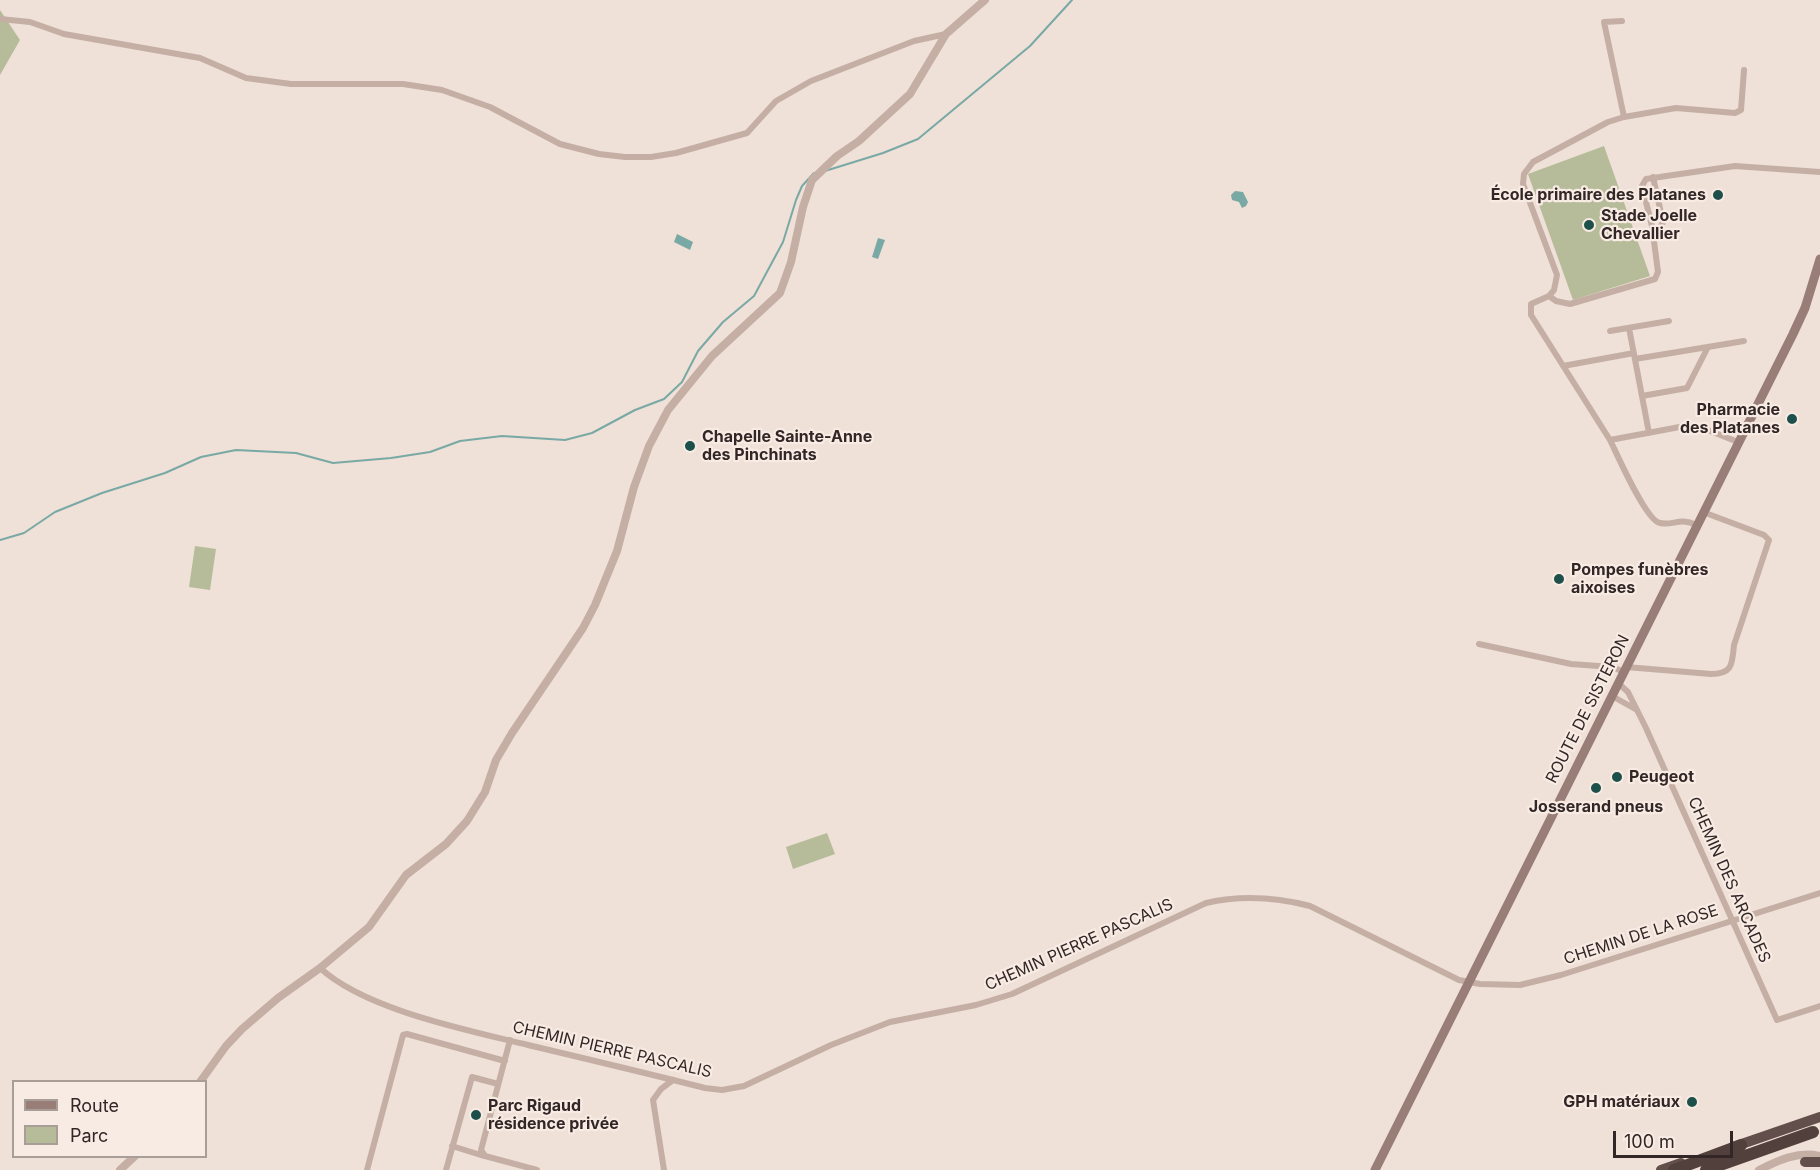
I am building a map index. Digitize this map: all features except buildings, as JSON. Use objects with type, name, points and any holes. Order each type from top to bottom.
[{"type":"highway","points":[[1661,1170],[1820,1118]]},
{"type":"highway","points":[[1706,1170],[1816,1131]]},
{"type":"highway","points":[[1674,1170],[1741,1145]]},
{"type":"highway","points":[[1805,1162],[1820,1165]]},
{"type":"main road","name":"ROUTE DE SISTERON","points":[[1375,1170],[1805,308],[1820,259]]},
{"type":"street","points":[[201,1080],[226,1046],[242,1029],[369,927],[406,876],[446,844],[467,821],[486,792],[496,760],[583,628],[595,605],[617,551],[634,487],[649,446],[668,410],[712,356],[780,293],[791,262],[803,207],[812,180],[910,94],[946,34],[985,0]]},
{"type":"street","points":[[0,20],[30,22],[63,34],[200,58],[255,80],[291,84],[403,84],[442,90],[484,104],[560,144],[599,154],[625,157],[651,157],[676,153],[747,133],[776,101],[811,81],[914,41],[946,34]]},
{"type":"street","points":[[1622,21],[1604,22],[1624,117]]},
{"type":"street","points":[[1696,525],[1680,520],[1662,524],[1654,520],[1643,505],[1610,440],[1531,315],[1531,304],[1549,296],[1554,290],[1557,275],[1523,184],[1524,174],[1533,162],[1608,122],[1624,117],[1676,108],[1735,113],[1741,110],[1744,70]]},
{"type":"street","points":[[1549,296],[1556,301],[1570,304],[1655,279],[1659,272],[1652,226],[1642,184],[1646,179],[1735,166],[1820,172]]},
{"type":"street","points":[[1653,177],[1663,222],[1653,242]]},
{"type":"street","points":[[1610,331],[1669,321]]},
{"type":"street","points":[[1629,328],[1649,433]]},
{"type":"street","points":[[1563,366],[1744,341]]},
{"type":"street","points":[[1642,396],[1687,388],[1708,347]]},
{"type":"street","points":[[1610,440],[1685,426],[1701,427],[1738,442]]},
{"type":"street","points":[[1479,644],[1571,664],[1723,674],[1728,671],[1732,663],[1734,645],[1769,540],[1764,535],[1702,512]]},
{"type":"street","name":"CHEMIN DES ARCADES","points":[[1618,682],[1628,692],[1637,710],[1777,1020],[1820,1006]]},
{"type":"street","points":[[1612,696],[1637,710]]},
{"type":"street","name":"CHEMIN DE LA ROSE","points":[[1468,982],[1520,985],[1561,975],[1820,893]]},
{"type":"street","name":"CHEMIN PIERRE PASCALIS","points":[[320,968],[335,982],[369,999],[428,1018],[705,1088],[722,1089],[744,1086],[882,1024],[976,1005],[1012,994],[1196,908],[1231,897],[1288,900],[1310,906],[1448,975],[1468,982]]},
{"type":"street","points":[[366,1170],[403,1035],[505,1061]]},
{"type":"street","points":[[485,1156],[481,1150],[510,1040]]},
{"type":"street","points":[[446,1170],[472,1077],[498,1084]]},
{"type":"street","points":[[664,1170],[653,1100],[661,1089],[673,1080]]},
{"type":"street","points":[[452,1146],[537,1170]]},
{"type":"street","points":[[1759,1170],[1791,1156],[1805,1154],[1820,1156]]},
{"type":"street","points":[[120,1170],[133,1158]]},
{"type":"street","points":[[1767,1170],[1792,1161],[1805,1162]]},
{"type":"green space","points":[[0,10],[20,40],[0,75]]},
{"type":"green space","name":"Stade Joelle Chevallier","points":[[1604,146],[1650,276],[1573,300],[1528,174]]},
{"type":"green space","points":[[195,546],[216,549],[210,590],[189,587]]},
{"type":"green space","points":[[827,833],[835,854],[793,869],[786,847]]},
{"type":"water","points":[[1235,191],[1243,192],[1248,202],[1246,206],[1242,208],[1239,202],[1232,200],[1231,195]]},
{"type":"water","points":[[677,234],[693,242],[690,250],[674,242]]},
{"type":"water","points":[[878,238],[885,240],[878,259],[872,257]]},
{"type":"waterway","points":[[825,171],[883,153],[918,139],[1030,46],[1072,0]]},
{"type":"waterway","points":[[0,540],[24,533],[55,512],[102,493],[165,473],[201,457],[236,450],[296,453],[333,463],[430,452],[460,441],[502,436],[565,440],[592,433],[635,410],[664,399],[682,382],[698,351],[723,322],[754,296],[783,242],[802,186],[814,173]]},
{"type":"place","name":"École primaire des Platanes","points":[[1718,195]]},
{"type":"place","name":"Stade Joelle Chevallier","points":[[1589,225]]},
{"type":"place","name":"Pharmacie des Platanes","points":[[1792,419]]},
{"type":"place","name":"Chapelle Sainte-Anne des Pinchinats","points":[[690,446]]},
{"type":"place","name":"Pompes funèbres aixoises","points":[[1559,579]]},
{"type":"place","name":"Peugeot","points":[[1617,777]]},
{"type":"place","name":"Josserand pneus","points":[[1596,788]]},
{"type":"place","name":"GPH matériaux","points":[[1692,1102]]},
{"type":"place","name":"Parc Rigaud résidence privée","points":[[476,1115]]}]
